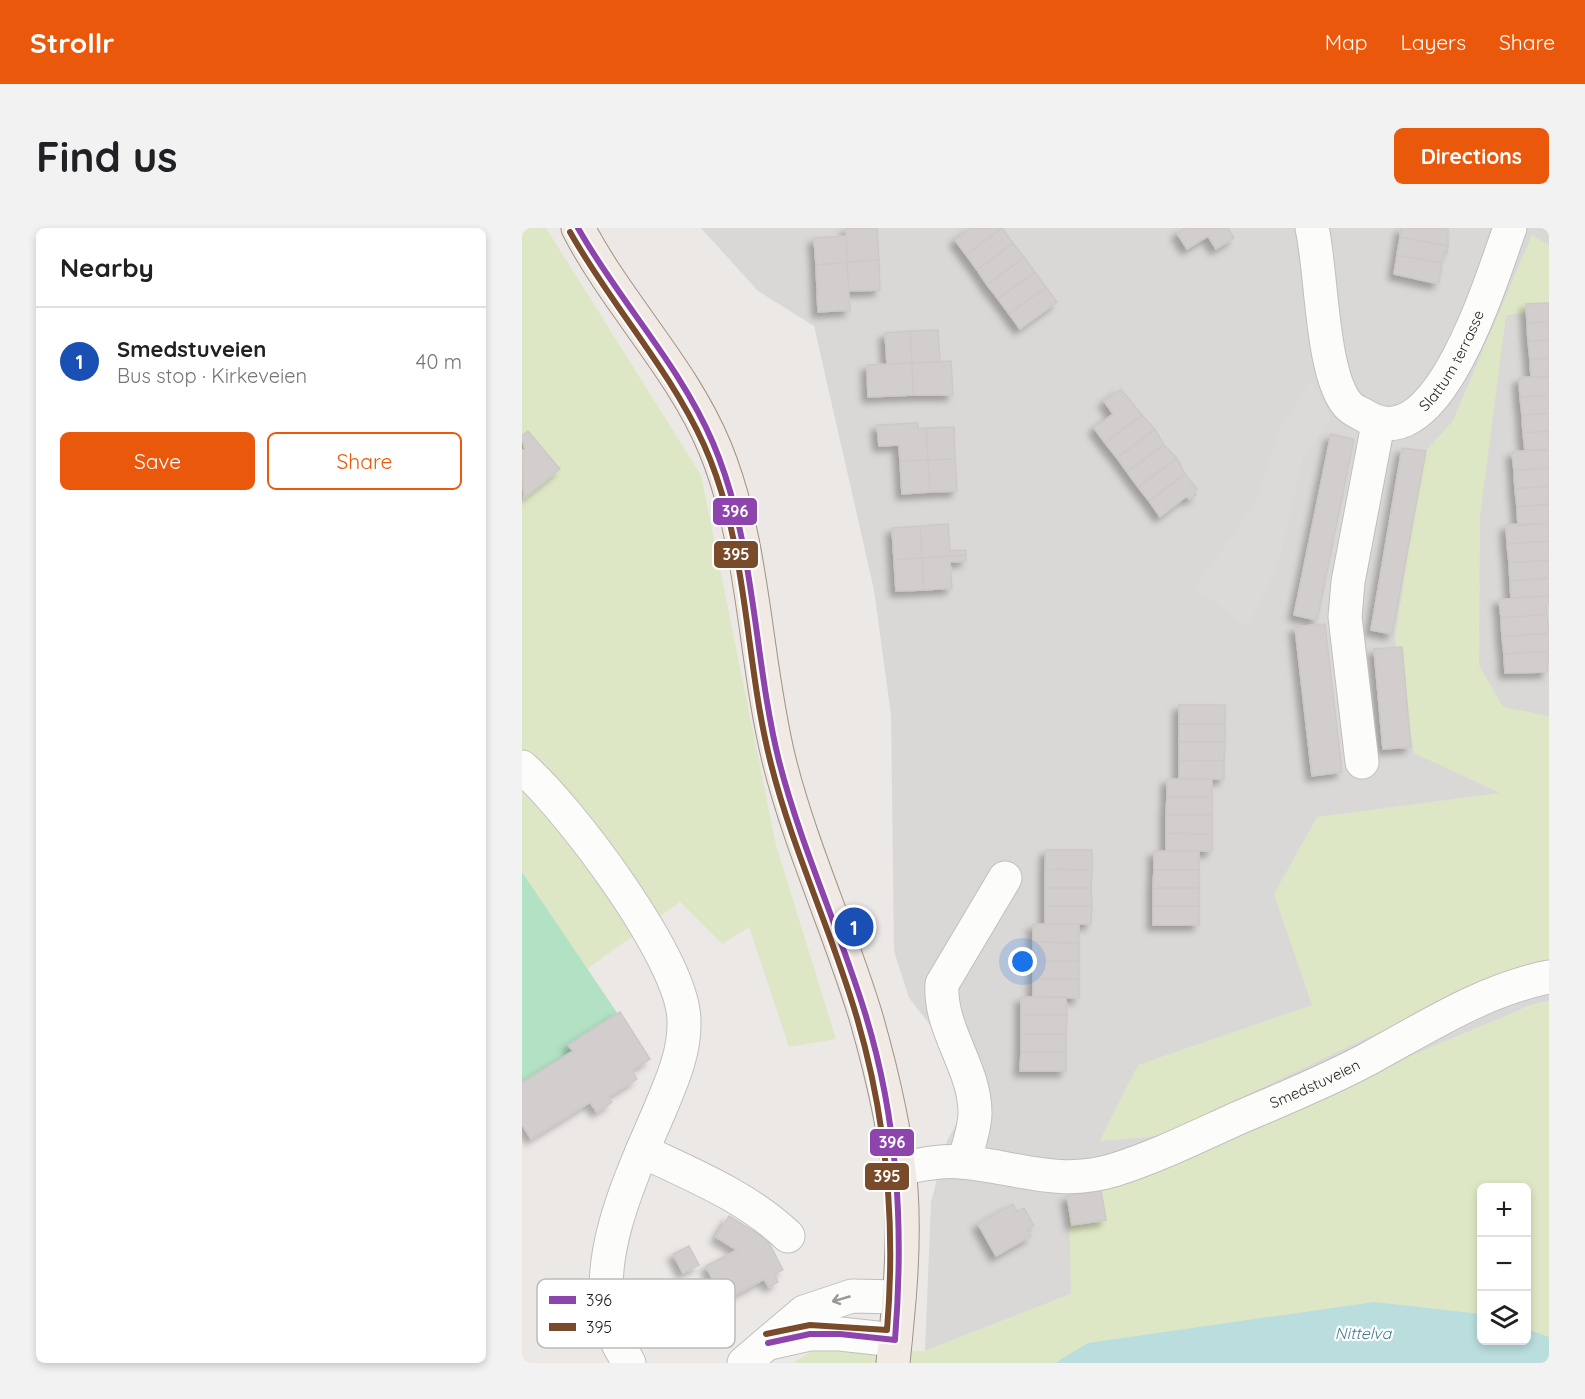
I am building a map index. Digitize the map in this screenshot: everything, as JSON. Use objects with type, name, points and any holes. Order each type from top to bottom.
[{"type":"main road","points":[[578,228],[612,286],[702,418],[726,476],[742,545],[758,659],[780,762],[805,843],[865,1015],[878,1061],[899,1169],[902,1220],[894,1352]]},
{"type":"street","points":[[1312,228],[1318,251],[1326,342],[1337,382],[1348,405],[1378,424],[1348,582],[1345,617],[1362,762]]},
{"type":"street","name":"Slattum terrasse","points":[[1378,424],[1398,422],[1418,414],[1443,387],[1471,331],[1510,228]]},
{"type":"street","points":[[522,767],[555,801],[597,854],[667,960],[680,993],[684,1020],[679,1059],[642,1151],[612,1238],[606,1279]]},
{"type":"street","points":[[964,1162],[975,1114],[974,1096],[968,1073],[945,1018],[941,1001],[942,984],[1005,878]]},
{"type":"street","name":"Smedstuveien","points":[[899,1169],[946,1162],[964,1162],[1049,1177],[1088,1176],[1114,1170],[1366,1060],[1468,1004],[1526,981],[1549,977]]},
{"type":"street","points":[[642,1151],[706,1182],[766,1215],[788,1236]]},
{"type":"street","points":[[756,1353],[804,1312],[836,1300],[860,1295],[899,1297]]},
{"type":"street","points":[[756,1353],[810,1334],[840,1334],[894,1352]]},
{"type":"street","points":[[622,1348],[629,1363]]},
{"type":"shaded area","points":[[701,228],[1549,228],[1549,1001],[1531,1005],[1469,1032],[1071,1294],[925,1351],[931,1202],[947,1141],[965,1108],[948,1048],[909,998],[894,951],[891,715],[874,590],[814,326],[758,291]]},
{"type":"shaded area","points":[[1311,380],[1331,418],[1303,457],[1279,561],[1248,626],[1195,588],[1254,504],[1280,428]]},
{"type":"green space","points":[[522,228],[546,228],[701,475],[776,845],[836,1039],[789,1047],[749,927],[722,944],[680,902],[587,969],[522,872]]},
{"type":"green space","points":[[1532,235],[1549,245],[1549,311],[1506,315],[1480,516],[1479,665],[1503,707],[1549,716],[1549,966],[1473,987],[1161,1136],[1100,1141],[1138,1065],[1312,1005],[1274,894],[1317,817],[1500,793],[1414,753],[1395,639],[1423,454],[1453,421]]},
{"type":"green space","points":[[522,872],[630,1032],[522,1108]]},
{"type":"green space","points":[[1549,1001],[1549,1363],[793,1363],[810,1352],[925,1351],[1071,1294],[1069,1198],[1532,1005]]},
{"type":"water","name":"Nittelva","points":[[1374,1302],[1477,1314],[1477,1345],[1531,1345],[1531,1330],[1549,1337],[1549,1363],[1055,1363],[1088,1343]]},
{"type":"building","points":[[846,228],[877,228],[879,260],[847,262]]},
{"type":"building","points":[[971,228],[1002,228],[966,255],[955,240]]},
{"type":"building","points":[[1002,228],[1013,243],[977,270],[966,255]]},
{"type":"building","points":[[1185,228],[1228,228],[1234,238],[1216,249],[1208,236],[1187,249],[1177,233]]},
{"type":"building","points":[[1401,228],[1448,228],[1448,246],[1400,237]]},
{"type":"building","points":[[846,236],[847,262],[816,265],[814,238]]},
{"type":"building","points":[[1400,237],[1448,246],[1447,252],[1444,251],[1442,263],[1397,255]]},
{"type":"building","points":[[1013,243],[1024,257],[987,285],[977,270]]},
{"type":"building","points":[[1397,255],[1442,263],[1439,282],[1434,283],[1394,274]]},
{"type":"building","points":[[1024,257],[1035,272],[998,299],[987,285]]},
{"type":"building","points":[[879,260],[880,290],[849,291],[847,262]]},
{"type":"building","points":[[847,262],[850,310],[818,312],[816,265]]},
{"type":"building","points":[[1035,272],[1046,287],[1009,314],[998,299]]},
{"type":"building","points":[[1046,287],[1057,302],[1020,329],[1009,314]]},
{"type":"building","points":[[1549,303],[1549,322],[1527,323],[1526,304]]},
{"type":"building","points":[[1549,322],[1549,340],[1528,341],[1527,323]]},
{"type":"building","points":[[938,330],[940,362],[912,363],[910,331]]},
{"type":"building","points":[[910,331],[912,363],[887,364],[885,333]]},
{"type":"building","points":[[1549,340],[1549,358],[1530,360],[1528,341]]},
{"type":"building","points":[[1549,358],[1549,377],[1531,377],[1530,360]]},
{"type":"building","points":[[951,361],[953,395],[913,395],[912,363]]},
{"type":"building","points":[[912,363],[913,395],[868,397],[867,365]]},
{"type":"building","points":[[1549,377],[1549,395],[1520,397],[1519,378]]},
{"type":"building","points":[[1121,389],[1142,415],[1105,443],[1094,428],[1113,414],[1104,401]]},
{"type":"building","points":[[1549,395],[1549,413],[1522,415],[1520,397]]},
{"type":"building","points":[[1549,413],[1549,431],[1523,433],[1522,415]]},
{"type":"building","points":[[1142,415],[1155,429],[1117,458],[1105,443]]},
{"type":"building","points":[[918,423],[918,429],[926,428],[928,460],[900,461],[899,445],[879,446],[877,425]]},
{"type":"building","points":[[954,427],[955,459],[928,460],[926,428]]},
{"type":"building","points":[[1155,429],[1164,445],[1127,472],[1117,458]]},
{"type":"building","points":[[528,431],[560,469],[524,498],[522,451],[525,449],[522,436]]},
{"type":"building","points":[[1549,431],[1549,450],[1525,451],[1523,433]]},
{"type":"building","points":[[1331,434],[1354,439],[1317,620],[1294,615]]},
{"type":"building","points":[[1164,445],[1177,458],[1138,487],[1127,472]]},
{"type":"building","points":[[1402,448],[1426,451],[1392,634],[1371,630]]},
{"type":"building","points":[[1549,450],[1549,468],[1514,471],[1512,452]]},
{"type":"building","points":[[1177,458],[1185,474],[1149,501],[1138,487]]},
{"type":"building","points":[[955,459],[957,491],[930,492],[928,460]]},
{"type":"building","points":[[928,460],[930,492],[902,494],[900,461]]},
{"type":"building","points":[[1549,468],[1549,486],[1515,489],[1514,471]]},
{"type":"building","points":[[1185,474],[1197,489],[1194,492],[1196,495],[1189,499],[1187,496],[1160,517],[1149,501]]},
{"type":"building","points":[[1549,486],[1549,504],[1517,507],[1515,489]]},
{"type":"building","points":[[1549,504],[1549,523],[1518,526],[1517,507]]},
{"type":"building","points":[[1549,523],[1549,541],[1507,544],[1506,525]]},
{"type":"building","points":[[948,524],[950,551],[966,550],[966,555],[922,558],[920,526]]},
{"type":"building","points":[[920,526],[922,558],[894,560],[892,528]]},
{"type":"building","points":[[1549,541],[1549,560],[1509,563],[1507,544]]},
{"type":"building","points":[[966,555],[966,561],[950,562],[952,588],[924,590],[922,558]]},
{"type":"building","points":[[922,558],[924,590],[896,591],[894,560]]},
{"type":"building","points":[[1549,560],[1549,578],[1510,581],[1509,563]]},
{"type":"building","points":[[1549,578],[1549,596],[1511,598],[1510,581]]},
{"type":"building","points":[[1549,596],[1549,603],[1546,604],[1547,614],[1501,618],[1499,599]]},
{"type":"building","points":[[1547,614],[1549,633],[1502,637],[1501,618]]},
{"type":"building","points":[[1325,624],[1342,772],[1312,776],[1295,627]]},
{"type":"building","points":[[1549,633],[1549,651],[1504,654],[1502,637]]},
{"type":"building","points":[[1402,647],[1411,747],[1383,749],[1374,649]]},
{"type":"building","points":[[1549,651],[1547,672],[1505,673],[1504,654]]},
{"type":"building","points":[[1179,705],[1225,705],[1225,724],[1179,724]]},
{"type":"building","points":[[1179,724],[1225,724],[1225,742],[1179,742]]},
{"type":"building","points":[[1179,742],[1225,742],[1224,761],[1179,760]]},
{"type":"building","points":[[1179,760],[1224,761],[1224,779],[1179,779]]},
{"type":"building","points":[[1167,779],[1212,779],[1212,797],[1167,797]]},
{"type":"building","points":[[1167,797],[1212,797],[1212,815],[1166,815]]},
{"type":"building","points":[[1166,815],[1212,815],[1212,834],[1166,833]]},
{"type":"building","points":[[1166,833],[1212,834],[1212,851],[1166,851]]},
{"type":"building","points":[[1046,850],[1092,850],[1092,870],[1045,869]]},
{"type":"building","points":[[1154,851],[1199,851],[1199,870],[1154,870]]},
{"type":"building","points":[[1045,869],[1092,870],[1091,888],[1045,888]]},
{"type":"building","points":[[1154,870],[1199,870],[1199,888],[1153,888]]},
{"type":"building","points":[[1045,888],[1091,888],[1092,906],[1045,906]]},
{"type":"building","points":[[1153,888],[1199,888],[1199,906],[1153,906]]},
{"type":"building","points":[[1045,906],[1092,906],[1091,924],[1045,924]]},
{"type":"building","points":[[1153,906],[1199,906],[1199,925],[1153,925]]},
{"type":"building","points":[[1033,924],[1079,924],[1079,943],[1033,942]]},
{"type":"building","points":[[1033,942],[1079,943],[1079,961],[1033,961]]},
{"type":"building","points":[[1033,961],[1079,961],[1079,979],[1033,979]]},
{"type":"building","points":[[1033,979],[1079,979],[1079,998],[1033,997]]},
{"type":"building","points":[[1021,997],[1066,997],[1067,1015],[1021,1015]]},
{"type":"building","points":[[620,1012],[650,1059],[632,1070],[637,1079],[608,1097],[612,1102],[597,1112],[590,1102],[531,1139],[522,1124],[522,1083],[573,1051],[568,1045]]},
{"type":"building","points":[[1021,1015],[1067,1015],[1066,1034],[1021,1034]]},
{"type":"building","points":[[1021,1034],[1066,1034],[1066,1052],[1021,1052]]},
{"type":"building","points":[[1021,1052],[1066,1052],[1066,1071],[1020,1071]]},
{"type":"building","points":[[1101,1190],[1106,1220],[1072,1225],[1067,1196]]},
{"type":"building","points":[[1013,1204],[1017,1212],[1024,1208],[1034,1226],[1027,1229],[1031,1236],[996,1256],[978,1224]]},
{"type":"building","points":[[729,1216],[763,1237],[765,1235],[783,1270],[774,1274],[778,1282],[769,1287],[764,1279],[735,1295],[735,1279],[712,1279],[706,1266],[737,1250],[716,1237]]},
{"type":"building","points":[[689,1246],[699,1265],[683,1273],[673,1254]]},
{"type":"transit line","name":"396","points":[[578,228],[684,387],[713,443],[727,481],[746,560],[770,721],[779,761],[798,825],[865,1013],[885,1093],[896,1175],[898,1216],[899,1257],[895,1340],[840,1334],[810,1334],[768,1343]]},
{"type":"transit line","name":"395","points":[[570,232],[674,390],[704,445],[719,483],[738,562],[755,684],[771,764],[790,828],[847,986],[876,1095],[887,1172],[889,1211],[890,1290],[887,1330],[810,1325],[766,1334]]},
{"type":"place","name":"Smedstuveien","points":[[854,927]]}]
